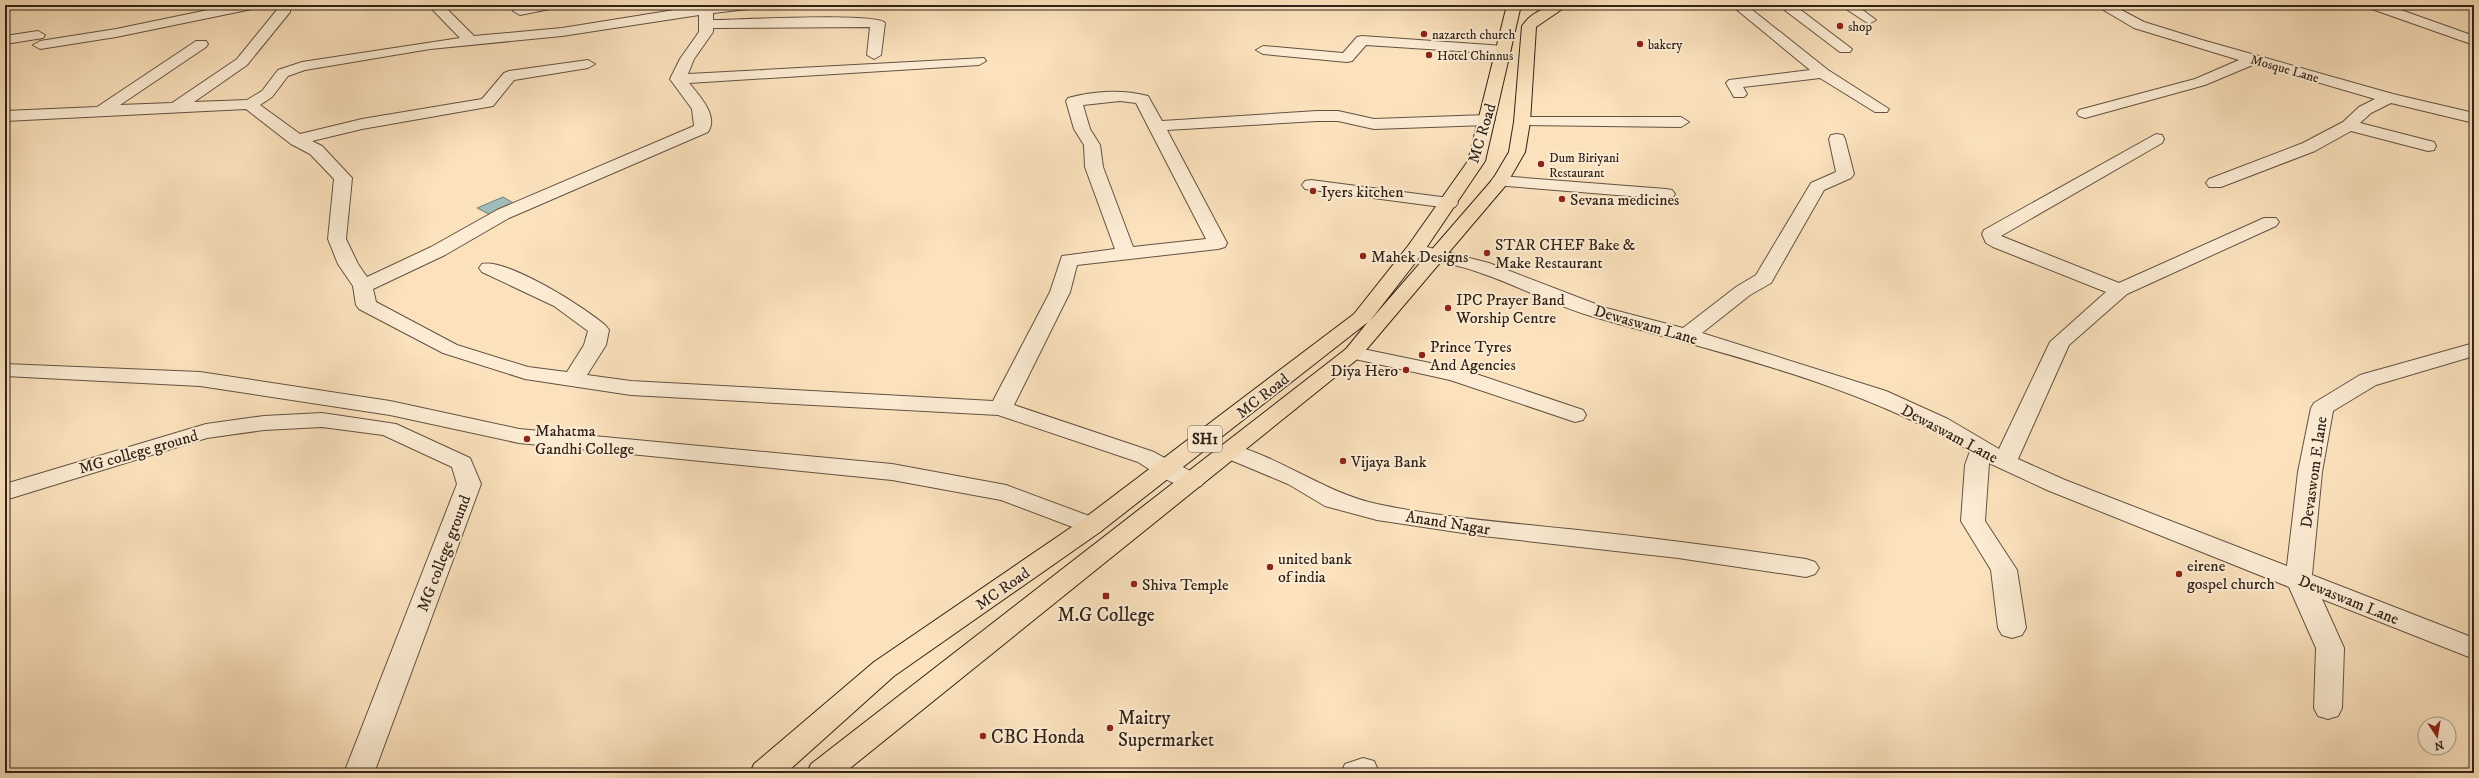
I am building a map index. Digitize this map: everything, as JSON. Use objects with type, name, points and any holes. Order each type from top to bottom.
[{"type":"main road","name":"MC Road","points":[[765,773],[884,669],[1091,526],[1361,318],[1415,250],[1449,203],[1476,161],[1514,5]]},
{"type":"main road","name":"MC Road","points":[[824,772],[1353,353],[1500,181],[1517,152],[1522,122],[1529,26],[1541,16],[1561,5]]},
{"type":"street","points":[[5,40],[39,40],[116,33],[252,5]]},
{"type":"street","points":[[176,107],[242,62],[283,12],[283,5]]},
{"type":"street","points":[[435,5],[471,41]]},
{"type":"street","points":[[520,11],[550,5]]},
{"type":"street","points":[[250,105],[267,94],[283,73],[302,66],[430,45],[562,32],[703,13],[748,5]]},
{"type":"street","points":[[1738,5],[1823,73],[1881,109]]},
{"type":"street","points":[[1785,5],[1845,49]]},
{"type":"street","points":[[1847,5],[1869,20]]},
{"type":"street","name":"Mosque Lane","points":[[2102,5],[2139,25],[2389,98],[2474,118]]},
{"type":"street","points":[[2374,5],[2474,41]]},
{"type":"street","points":[[703,13],[767,24],[842,21],[878,23],[874,55]]},
{"type":"street","points":[[678,79],[687,59],[706,32],[703,13]]},
{"type":"street","points":[[1263,50],[1347,58],[1362,40],[1504,50]]},
{"type":"street","points":[[101,111],[201,44]]},
{"type":"street","points":[[2085,113],[2200,82],[2254,59]]},
{"type":"street","points":[[678,79],[979,61]]},
{"type":"street","points":[[297,140],[362,124],[487,102],[509,76],[588,64]]},
{"type":"street","points":[[1739,94],[1734,83],[1823,73]]},
{"type":"street","points":[[363,286],[438,251],[503,214],[610,170],[702,129],[704,123],[702,115],[678,79]]},
{"type":"street","points":[[1001,408],[1060,292],[1070,260],[1218,243],[1142,99],[1120,96],[1074,101],[1082,129],[1092,145],[1094,167],[1109,212],[1126,253]]},
{"type":"street","points":[[2216,183],[2309,147],[2349,125],[2365,110],[2389,98]]},
{"type":"street","points":[[5,116],[240,104],[250,105],[297,140],[316,150],[342,178],[337,239],[348,264],[363,286],[366,305],[450,349],[525,373],[631,388],[1001,408],[1146,457],[1165,469],[1192,481]]},
{"type":"street","points":[[1155,126],[1317,116],[1338,116],[1374,124],[1487,120]]},
{"type":"street","points":[[1522,122],[1680,122]]},
{"type":"street","points":[[2349,125],[2428,146]]},
{"type":"street","points":[[2120,290],[2000,243],[1993,239],[1991,234],[2156,138]]},
{"type":"street","points":[[1687,335],[1743,291],[1764,278],[1817,187],[1845,174],[1837,139]]},
{"type":"street","points":[[1500,181],[1666,194]]},
{"type":"street","points":[[1311,185],[1449,203]]},
{"type":"street","points":[[2005,462],[2060,342],[2120,290],[2270,222]]},
{"type":"street","name":"Dewaswam Lane","points":[[1415,250],[1482,267],[1599,312],[1687,335],[1878,396],[1940,424],[1982,450],[2056,485],[2299,579],[2474,649]]},
{"type":"street","points":[[489,268],[551,296],[583,315],[599,330],[595,345],[574,380]]},
{"type":"street","name":"Devaswom E lane","points":[[2299,579],[2310,472],[2322,408],[2368,380],[2474,349]]},
{"type":"street","points":[[1353,353],[1456,375],[1575,415]]},
{"type":"street","points":[[5,370],[200,379],[390,408],[519,436],[892,472],[1006,493],[1091,526]]},
{"type":"street","name":"MG college ground","points":[[5,492],[206,431],[264,423],[322,420],[388,429],[462,463],[469,484],[359,773]]},
{"type":"street","points":[[1982,450],[1977,464],[1973,521],[2004,570],[2012,628]]},
{"type":"street","name":"Anand Nagar","points":[[1229,451],[1296,479],[1334,500],[1376,512],[1483,528],[1678,548],[1806,568]]},
{"type":"street","points":[[2299,579],[2330,648],[2328,708]]},
{"type":"water","points":[[503,197],[517,205],[491,215],[477,208]]},
{"type":"place","name":"shop","points":[[1840,26]]},
{"type":"place","name":"nazareth church","points":[[1424,34]]},
{"type":"place","name":"bakery","points":[[1640,44]]},
{"type":"place","name":"Hotel Chinnus","points":[[1429,55]]},
{"type":"place","name":"Dum Biriyani Restaurant","points":[[1541,164]]},
{"type":"place","name":"Iyers kitchen","points":[[1313,191]]},
{"type":"place","name":"Sevana medicines","points":[[1562,199]]},
{"type":"place","name":"STAR CHEF Bake & Make Restaurant","points":[[1487,253]]},
{"type":"place","name":"Mahek Designs","points":[[1363,256]]},
{"type":"place","name":"IPC Prayer Band Worship Centre","points":[[1448,308]]},
{"type":"place","name":"Prince Tyres And Agencies","points":[[1422,355]]},
{"type":"place","name":"Diya Hero","points":[[1406,370]]},
{"type":"place","name":"Mahatma Gandhi College","points":[[527,439]]},
{"type":"place","name":"Vijaya Bank","points":[[1343,461]]},
{"type":"place","name":"united bank of india","points":[[1270,567]]},
{"type":"place","name":"eirene gospel church","points":[[2179,574]]},
{"type":"place","name":"Shiva Temple","points":[[1134,584]]},
{"type":"place","name":"M.G College","points":[[1106,596]]},
{"type":"place","name":"Maitry Supermarket","points":[[1110,728]]},
{"type":"place","name":"CBC Honda","points":[[983,736]]}]
